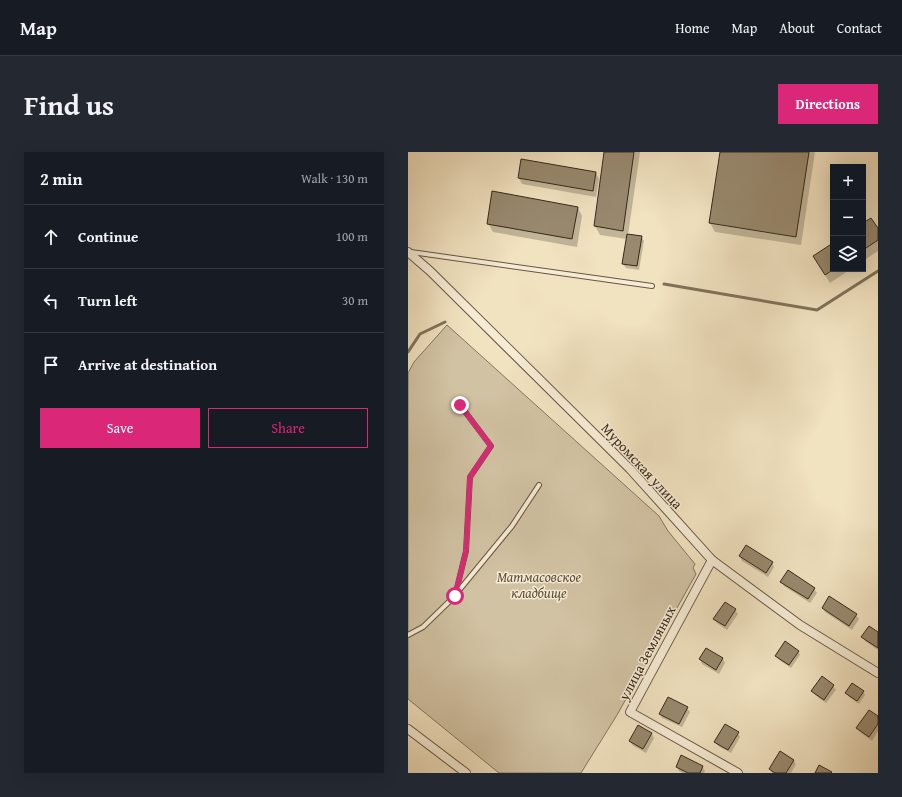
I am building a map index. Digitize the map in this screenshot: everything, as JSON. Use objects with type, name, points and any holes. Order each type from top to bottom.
[{"type":"street","name":"Муромская улица","points":[[409,252],[441,281],[630,469],[712,560],[800,625],[878,673]]},
{"type":"street","name":"улица Земляных","points":[[712,560],[630,712],[738,773]]},
{"type":"street","points":[[408,729],[466,773]]},
{"type":"lane","points":[[409,252],[652,286]]},
{"type":"lane","points":[[455,596],[466,551],[470,477],[491,446],[460,405]]},
{"type":"lane","points":[[408,635],[423,627],[455,596],[512,526],[540,486]]},
{"type":"green space","name":"Матмасовское кладбище","points":[[447,325],[659,516],[668,531],[695,564],[693,568],[696,574],[617,715],[581,773],[499,773],[408,699],[408,373],[414,362]]},
{"type":"building","points":[[604,152],[634,152],[623,231],[594,226]]},
{"type":"building","points":[[720,152],[809,152],[796,237],[709,223]]},
{"type":"building","points":[[521,159],[596,172],[593,191],[518,178]]},
{"type":"building","points":[[492,191],[578,207],[572,239],[487,224]]},
{"type":"building","points":[[871,218],[878,228],[878,240],[866,248],[866,236],[866,221]]},
{"type":"building","points":[[627,234],[642,236],[637,266],[622,264]]},
{"type":"building","points":[[830,245],[830,272],[825,275],[813,256]]},
{"type":"building","points":[[746,545],[773,562],[766,573],[739,556]]},
{"type":"building","points":[[788,570],[815,588],[808,599],[780,582]]},
{"type":"building","points":[[829,596],[857,614],[849,626],[822,608]]},
{"type":"building","points":[[725,602],[736,609],[725,626],[713,619]]},
{"type":"building","points":[[869,626],[878,632],[878,648],[861,637]]},
{"type":"building","points":[[785,641],[799,651],[789,665],[775,656]]},
{"type":"building","points":[[706,648],[723,658],[716,670],[699,659]]},
{"type":"building","points":[[822,676],[834,685],[824,700],[811,691]]},
{"type":"building","points":[[852,683],[864,691],[857,701],[845,693]]},
{"type":"building","points":[[668,697],[688,707],[679,724],[659,714]]},
{"type":"building","points":[[869,710],[878,716],[878,724],[869,737],[856,728]]},
{"type":"building","points":[[725,724],[739,732],[728,750],[714,742]]},
{"type":"building","points":[[638,725],[652,733],[643,749],[629,741]]},
{"type":"building","points":[[780,751],[794,760],[786,773],[775,773],[769,769]]},
{"type":"building","points":[[681,755],[703,766],[700,773],[688,773],[676,767]]},
{"type":"building","points":[[819,765],[832,772],[815,773]]},
{"type":"waterway","points":[[664,284],[817,310],[878,271]]},
{"type":"waterway","points":[[408,352],[420,334],[445,322]]},
{"type":"route","points":[[455,596],[466,551],[470,477],[491,446],[460,405]]}]
